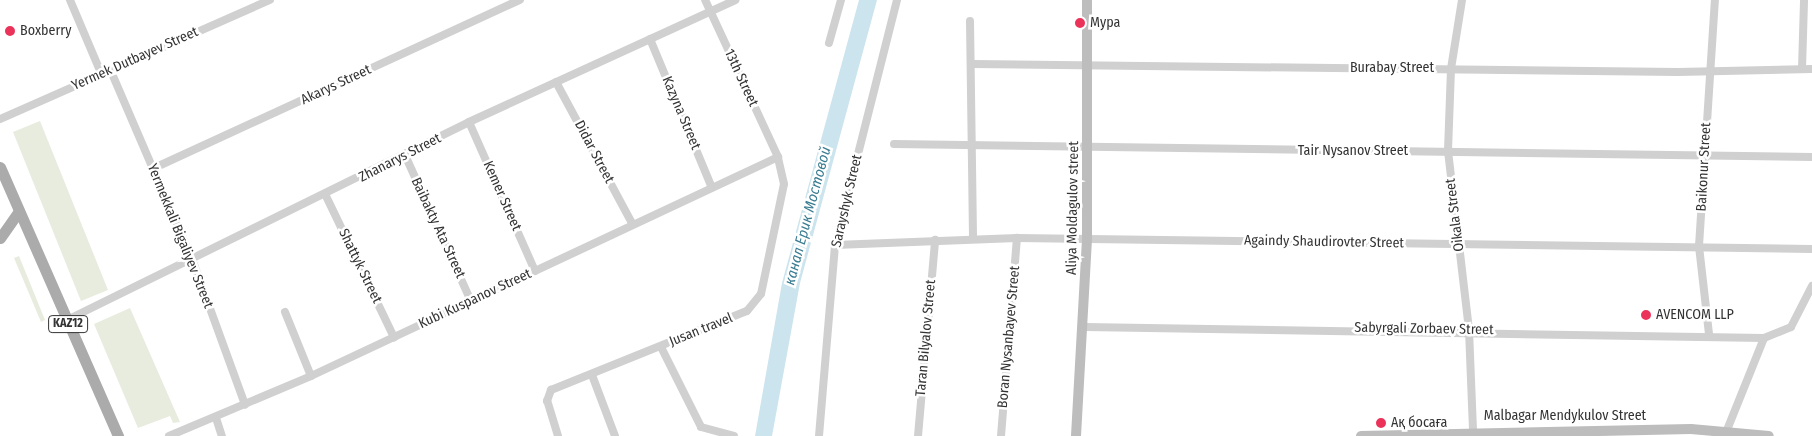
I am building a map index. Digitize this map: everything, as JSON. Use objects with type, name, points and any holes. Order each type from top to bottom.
[{"type":"main road","name":"Aliya Moldagulov street","points":[[1076,436],[1085,326],[1088,149],[1087,0]]},
{"type":"main road","name":"KAZ12","points":[[0,167],[18,212],[118,436]]},
{"type":"main road","points":[[0,238],[18,212]]},
{"type":"main road","name":"Aliya Moldagulov street","points":[[1079,416],[1083,436]]},
{"type":"main road","name":"Malbagar Mendykulov Street","points":[[1361,436],[1395,436],[1473,430],[1535,434],[1727,430],[1769,436]]},
{"type":"street","points":[[70,0],[101,73]]},
{"type":"street","name":"Yermek Dutbayev Street","points":[[0,119],[270,0]]},
{"type":"street","name":"Akarys Street","points":[[152,169],[520,0]]},
{"type":"street","name":"13th Street","points":[[705,0],[778,157]]},
{"type":"street","name":"Zhanarys Street","points":[[67,320],[326,196],[469,122],[711,13],[735,0]]},
{"type":"street","points":[[829,42],[841,0]]},
{"type":"street","name":"Sarayshyk Street","points":[[818,436],[835,244],[898,0]]},
{"type":"street","name":"Oikala Street","points":[[1462,0],[1451,68],[1448,151],[1469,330],[1473,430]]},
{"type":"street","name":"Baikonur Street","points":[[1708,334],[1700,246],[1706,154],[1708,69],[1715,0]]},
{"type":"street","points":[[1802,69],[1804,0]]},
{"type":"street","points":[[970,21],[973,64],[973,239]]},
{"type":"street","name":"Kazyna Street","points":[[650,39],[712,188]]},
{"type":"street","name":"Burabay Street","points":[[973,64],[1812,69]]},
{"type":"street","name":"Yermekkali Bigaliyev Street","points":[[110,69],[192,259],[245,405]]},
{"type":"street","name":"Didar Street","points":[[556,82],[632,223]]},
{"type":"street","name":"Kemer Street","points":[[469,122],[535,271]]},
{"type":"street","name":"Tair Nysanov Street","points":[[894,144],[1088,149],[1448,151],[1812,157]]},
{"type":"street","name":"Baibakty Ata Street","points":[[405,155],[472,300]]},
{"type":"street","name":"Kubi Kuspanov Street","points":[[170,436],[312,376],[632,223],[778,157]]},
{"type":"street","name":"Jusan travel","points":[[558,436],[547,395],[661,347],[755,304],[783,192],[778,157]]},
{"type":"street","name":"Shattyk Street","points":[[326,196],[394,337]]},
{"type":"street","name":"Againdy Shaudirovter Street","points":[[835,244],[1018,238],[1812,249]]},
{"type":"street","name":"Boran Nysanbayev Street","points":[[1001,436],[1018,238]]},
{"type":"street","name":"Taran Bilyalov Street","points":[[918,436],[935,240]]},
{"type":"street","points":[[1727,430],[1764,338],[1791,327],[1812,286]]},
{"type":"street","points":[[285,312],[312,376]]},
{"type":"street","name":"Sabyrgali Zorbaev Street","points":[[1085,326],[1708,334],[1764,338]]},
{"type":"street","points":[[661,347],[701,427],[734,436]]},
{"type":"street","points":[[592,375],[615,436]]},
{"type":"street","points":[[216,418],[222,436]]},
{"type":"shaded area","points":[[40,121],[108,290],[81,301],[13,132]]},
{"type":"shaded area","points":[[19,256],[45,320],[41,322],[14,258]]},
{"type":"shaded area","points":[[130,308],[180,422],[173,423],[170,416],[138,428],[94,324]]},
{"type":"water","name":"канал Ерик Мостовой","points":[[859,0],[877,0],[800,283],[772,436],[755,436],[782,283]]},
{"type":"place","name":"Мура","points":[[1080,23]]},
{"type":"place","name":"Boxberry","points":[[10,31]]},
{"type":"place","name":"AVENCOM LLP","points":[[1646,315]]},
{"type":"place","name":"Ақ босаға","points":[[1381,423]]}]
